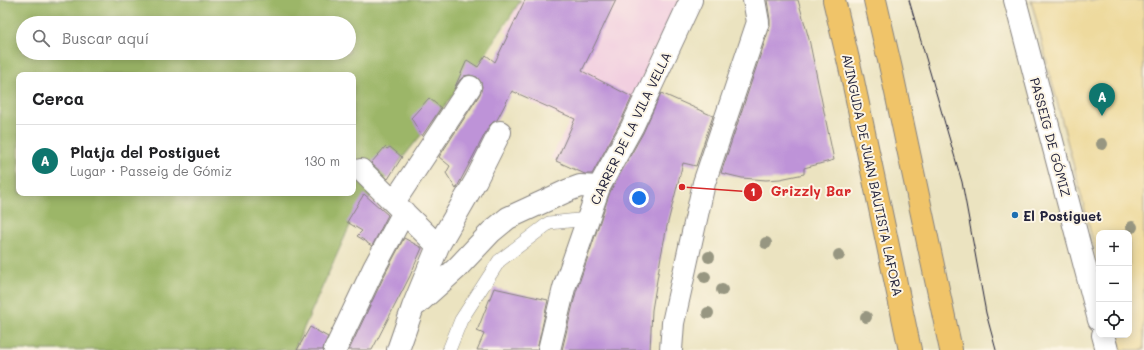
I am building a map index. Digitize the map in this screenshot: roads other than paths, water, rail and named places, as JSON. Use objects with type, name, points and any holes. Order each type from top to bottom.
[{"type":"main road","name":"AVINGUDA DE JUAN BAUTISTA LAFORA","points":[[834,0],[852,76],[910,350]]},
{"type":"main road","points":[[875,0],[951,350]]},
{"type":"street","name":"CARRER DE LA VILA VELLA","points":[[549,350],[564,288],[599,187],[632,127],[691,0]]},
{"type":"street","points":[[672,350],[673,323],[702,191],[758,22],[754,0]]},
{"type":"street","name":"PASSEIG DE GÓMIZ","points":[[1015,0],[1096,309]]},
{"type":"street","points":[[335,350],[374,268],[399,207],[470,87]]},
{"type":"street","points":[[398,350],[413,307],[438,246],[476,180],[500,132]]},
{"type":"street","points":[[361,170],[438,246]]},
{"type":"street","points":[[413,307],[456,269],[491,232],[508,218],[574,188],[580,186],[599,187]]},
{"type":"street","points":[[1104,338],[1107,350]]},
{"type":"lane","points":[[448,350],[461,320],[499,261],[549,223],[588,219]]},
{"type":"tram line","points":[[909,0],[962,182],[986,313],[996,350]]},
{"type":"place","name":"Platja del Postiguet","points":[[1102,116]]},
{"type":"place","name":"Grizzly Bar","points":[[682,187]]},
{"type":"place","name":"El Postiguet","points":[[1015,215]]}]
